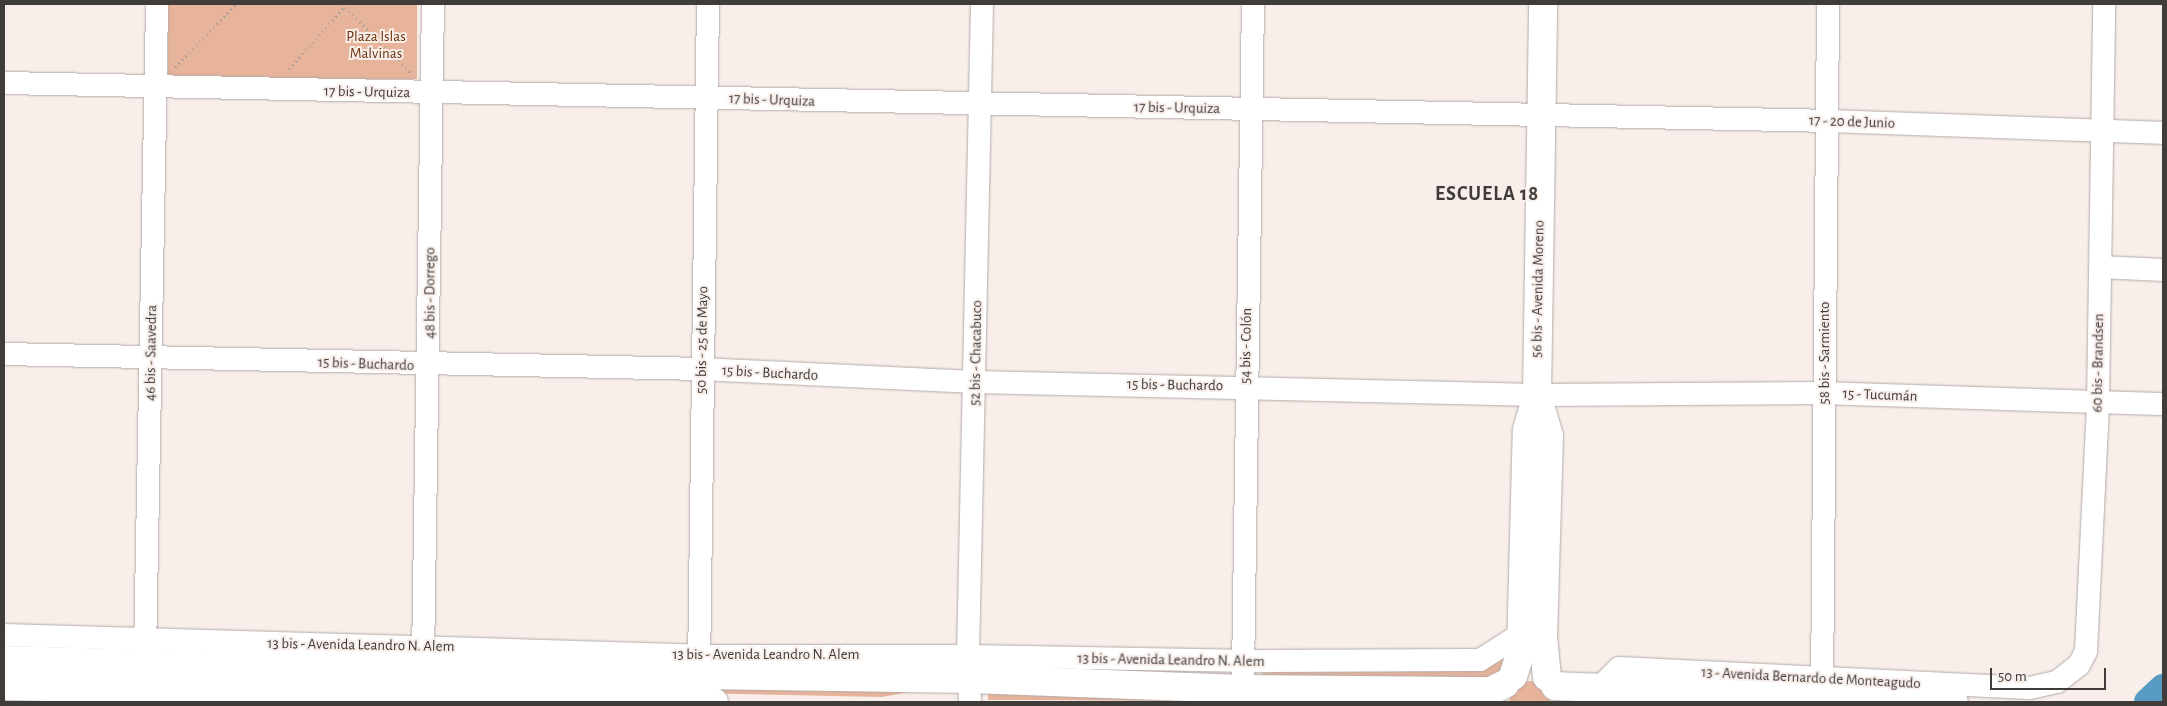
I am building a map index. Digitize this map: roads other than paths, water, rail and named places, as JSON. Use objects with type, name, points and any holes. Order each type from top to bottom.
[{"type":"main road","name":"56 bis - Avenida Moreno","points":[[1506,687],[1521,652],[1527,430],[1537,395],[1543,4]]},
{"type":"main road","name":"56 bis - Avenida Moreno","points":[[1537,395],[1549,436],[1543,637],[1554,688]]},
{"type":"main road","name":"13 bis - Avenida Leandro N. Alem","points":[[4,660],[145,651],[423,679],[714,702]]},
{"type":"main road","name":"13 bis - Avenida Leandro N. Alem","points":[[4,686],[147,696],[423,679],[700,666],[969,679],[1242,689],[1491,690],[1506,687],[1532,671],[1554,688]]},
{"type":"main road","name":"13 - Avenida Bernardo de Monteagudo","points":[[1554,688],[1600,687],[1822,692],[1954,702]]},
{"type":"street","name":"46 bis - Saavedra","points":[[147,696],[145,651],[157,4]]},
{"type":"street","name":"48 bis - Dorrego","points":[[423,679],[433,4]]},
{"type":"street","name":"50 bis - 25 de Mayo","points":[[700,666],[701,369],[708,4]]},
{"type":"street","name":"52 bis - Chacabuco","points":[[969,679],[982,4]]},
{"type":"street","name":"54 bis - Colón","points":[[1242,689],[1253,4]]},
{"type":"street","name":"58 bis - Sarmiento","points":[[1822,692],[1828,4]]},
{"type":"street","name":"60 bis - Brandsen","points":[[2029,695],[2057,682],[2079,665],[2086,651],[2098,402],[2104,4]]},
{"type":"street","name":"17 bis - Urquiza","points":[[4,83],[154,89],[706,98],[981,106],[1250,109],[1540,117]]},
{"type":"street","name":"17 - 20 de Junio","points":[[1540,117],[1826,121],[2163,133]]},
{"type":"street","points":[[2100,268],[2163,270]]},
{"type":"street","name":"15 bis - Buchardo","points":[[4,354],[429,366],[701,369],[976,382],[1246,386],[1537,395]]},
{"type":"street","name":"15 - Tucumán","points":[[1537,395],[1824,393],[2163,404]]},
{"type":"street","name":"13 bis - Avenida Leandro N. Alem","points":[[969,679],[1243,661],[1480,660],[1521,634]]},
{"type":"street","name":"13 bis - Avenida Leandro N. Alem","points":[[4,635],[145,651]]},
{"type":"street","name":"13 - Avenida Bernardo de Monteagudo","points":[[1822,692],[2029,695]]},
{"type":"waterway","points":[[2148,702],[2163,688]]},
{"type":"district","name":"ESCUELA 18","points":[[1487,194]]},
{"type":"park label","name":"Plaza Islas Malvinas","points":[[376,44]]}]
